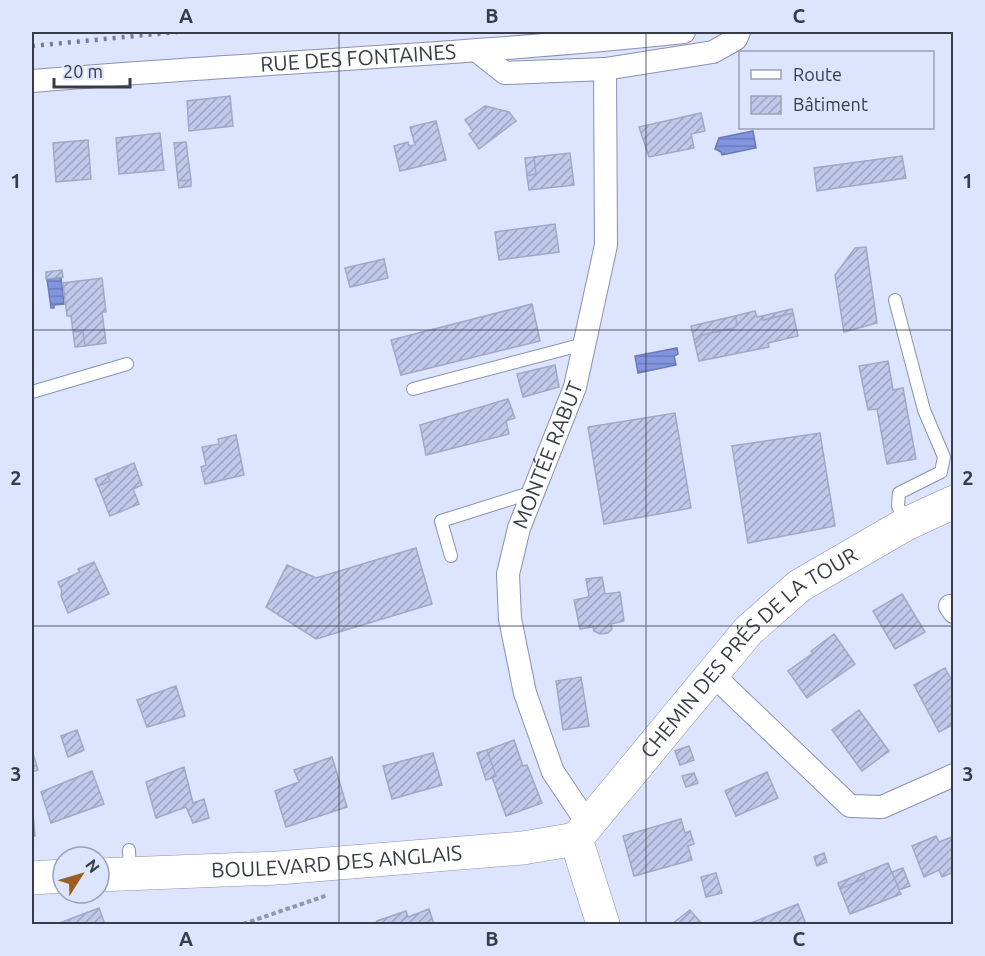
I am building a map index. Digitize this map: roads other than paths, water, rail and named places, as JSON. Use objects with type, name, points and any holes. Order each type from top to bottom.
[{"type":"street","name":"RUE DES FONTAINES","points":[[32,81],[183,69],[477,51],[684,32]]},
{"type":"street","points":[[477,51],[505,73],[605,69],[712,52],[736,39],[739,32]]},
{"type":"street","name":"MONTÉE RABUT","points":[[582,832],[553,772],[525,693],[510,619],[508,574],[519,528],[575,387],[606,244],[605,69]]},
{"type":"street","name":"CHEMIN DES PRÉS DE LA TOUR","points":[[582,832],[748,631],[799,586],[906,524],[954,502]]},
{"type":"street","points":[[712,675],[850,806],[882,807],[954,775]]},
{"type":"street","points":[[582,832],[603,924]]},
{"type":"street","name":"BOULEVARD DES ANGLAIS","points":[[119,866],[278,868],[523,849],[582,832]]},
{"type":"street","points":[[32,878],[51,877]]},
{"type":"lane","points":[[895,300],[924,410],[944,457],[940,472],[899,493],[898,506],[906,524]]},
{"type":"lane","points":[[413,389],[584,344]]},
{"type":"lane","points":[[32,392],[127,364]]},
{"type":"lane","points":[[452,556],[441,521],[533,492]]},
{"type":"water","points":[[753,131],[756,148],[722,155],[715,149],[719,138]]},
{"type":"water","points":[[61,277],[64,304],[54,305],[54,308],[51,308],[47,279]]},
{"type":"water","points":[[677,348],[678,354],[674,356],[676,365],[638,373],[635,356]]},
{"type":"railway","points":[[32,46],[177,32]]}]
